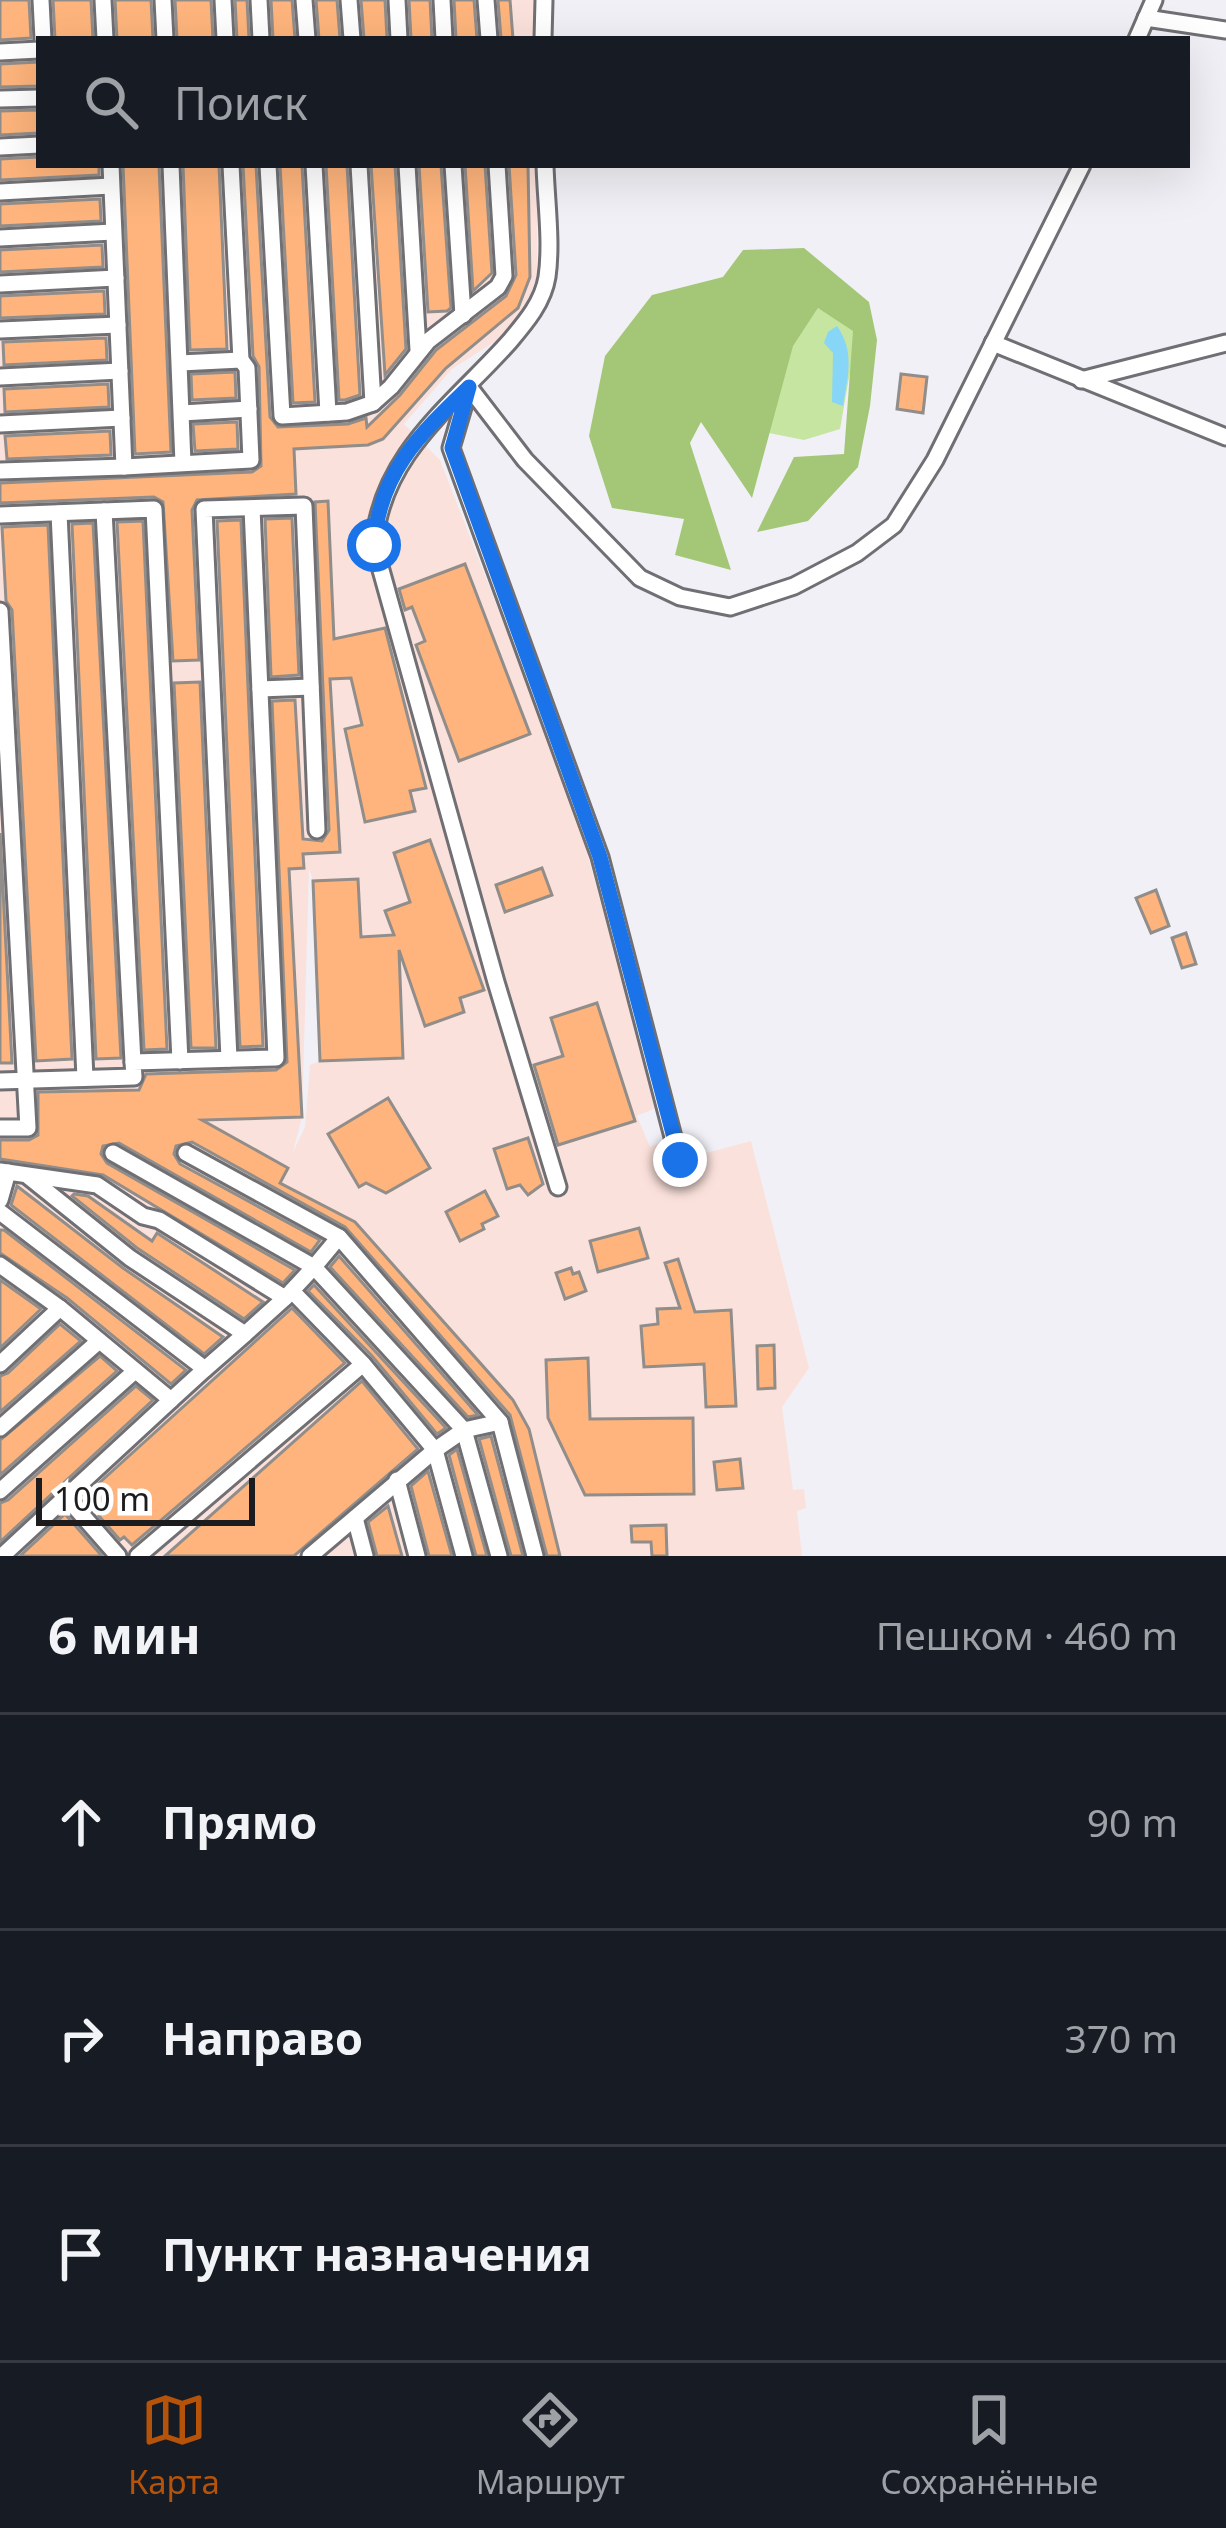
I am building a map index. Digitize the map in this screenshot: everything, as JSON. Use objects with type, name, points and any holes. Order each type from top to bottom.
[{"type":"lane","points":[[41,0],[43,36]]},
{"type":"lane","points":[[103,0],[105,36]]},
{"type":"lane","points":[[163,0],[165,36]]},
{"type":"lane","points":[[223,0],[225,36]]},
{"type":"lane","points":[[259,0],[261,36]]},
{"type":"lane","points":[[304,0],[307,36]]},
{"type":"lane","points":[[350,0],[352,36]]},
{"type":"lane","points":[[397,0],[399,36]]},
{"type":"lane","points":[[442,0],[444,36]]},
{"type":"lane","points":[[486,0],[489,36]]},
{"type":"lane","points":[[543,36],[544,0]]},
{"type":"lane","points":[[1138,36],[1154,0]]},
{"type":"lane","points":[[1146,18],[1226,30]]},
{"type":"lane","points":[[0,52],[36,50]]},
{"type":"lane","points":[[0,99],[36,98]]},
{"type":"lane","points":[[0,147],[36,145]]},
{"type":"lane","points":[[110,168],[124,466]]},
{"type":"lane","points":[[171,168],[183,464]]},
{"type":"lane","points":[[0,471],[251,460],[231,168]]},
{"type":"lane","points":[[268,168],[282,416],[361,410],[391,387],[418,350],[490,296],[504,276],[497,168]]},
{"type":"lane","points":[[314,168],[328,413]]},
{"type":"lane","points":[[359,168],[373,403]]},
{"type":"lane","points":[[407,168],[418,350]]},
{"type":"lane","points":[[453,168],[463,315]]},
{"type":"lane","points":[[545,168],[547,279],[533,314],[421,434],[389,479],[376,511],[374,545],[558,1187]]},
{"type":"lane","points":[[469,387],[525,460],[640,578],[680,597],[730,607],[794,586],[857,553],[894,525],[934,460],[1080,168]]},
{"type":"lane","points":[[0,192],[112,186]]},
{"type":"lane","points":[[0,238],[113,232]]},
{"type":"lane","points":[[0,284],[116,278]]},
{"type":"lane","points":[[0,330],[118,325]]},
{"type":"lane","points":[[993,343],[1226,437]]},
{"type":"lane","points":[[1082,380],[1226,343]]},
{"type":"lane","points":[[180,363],[241,360]]},
{"type":"lane","points":[[0,377],[120,370]]},
{"type":"lane","points":[[469,387],[452,448],[600,857],[680,1160]]},
{"type":"lane","points":[[182,413],[248,409]]},
{"type":"lane","points":[[0,424],[122,418]]},
{"type":"lane","points":[[229,1059],[204,509],[304,506],[317,830]]},
{"type":"lane","points":[[0,515],[154,508],[180,1061]]},
{"type":"lane","points":[[133,1063],[276,1058],[251,508]]},
{"type":"lane","points":[[0,1081],[134,1077],[104,511]]},
{"type":"lane","points":[[59,513],[85,1078]]},
{"type":"lane","points":[[0,611],[28,1128],[0,1128]]},
{"type":"lane","points":[[260,688],[311,688]]},
{"type":"lane","points":[[113,1153],[314,1267],[464,1430],[499,1556]]},
{"type":"lane","points":[[186,1153],[339,1238],[500,1422],[535,1556]]},
{"type":"lane","points":[[0,1200],[4,1172],[97,1185],[142,1216],[159,1220],[288,1294],[363,1364],[435,1450],[464,1556]]},
{"type":"lane","points":[[27,1176],[130,1258],[245,1334]]},
{"type":"lane","points":[[0,1212],[206,1369]]},
{"type":"lane","points":[[2,1556],[288,1294],[339,1238]]},
{"type":"lane","points":[[0,1265],[171,1400]]},
{"type":"lane","points":[[0,1364],[60,1308]]},
{"type":"lane","points":[[0,1428],[99,1341]]},
{"type":"lane","points":[[138,1556],[363,1364]]},
{"type":"lane","points":[[0,1490],[136,1371]]},
{"type":"lane","points":[[313,1555],[435,1450],[464,1430],[500,1422]]},
{"type":"lane","points":[[397,1480],[417,1556]]},
{"type":"lane","points":[[68,1499],[118,1556]]},
{"type":"lane","points":[[355,1517],[365,1556]]},
{"type":"shaded area","points":[[0,0],[537,0],[537,36],[36,36],[36,168],[537,168],[537,277],[523,313],[502,337],[452,369],[404,424],[440,460],[571,796],[658,1107],[637,1116],[650,1147],[660,1143],[669,1163],[751,1141],[809,1368],[782,1407],[793,1490],[804,1489],[806,1508],[797,1511],[802,1556],[0,1556]],"holes":[[[309,868],[320,1061],[310,1065],[305,1127],[293,1152],[302,1117]]]},
{"type":"green space","points":[[804,248],[869,302],[877,340],[858,467],[808,521],[757,532],[794,457],[844,454],[853,331],[818,308],[793,346],[752,498],[701,422],[690,443],[731,570],[675,555],[684,519],[612,508],[589,436],[605,356],[652,295],[723,277],[743,250]]},
{"type":"green space","points":[[818,308],[858,326],[840,429],[804,440],[764,432],[774,373]]},
{"type":"water","points":[[837,326],[848,355],[843,406],[832,402],[833,353],[824,343]]},
{"type":"building","points":[[0,0],[29,0],[31,38],[0,40]]},
{"type":"building","points":[[53,0],[91,0],[93,36],[55,36]]},
{"type":"building","points":[[115,0],[151,0],[153,36],[117,36]]},
{"type":"building","points":[[175,0],[211,0],[213,36],[177,36]]},
{"type":"building","points":[[235,0],[247,0],[249,36],[237,36]]},
{"type":"building","points":[[271,0],[292,0],[295,36],[273,36]]},
{"type":"building","points":[[316,0],[337,0],[340,36],[319,36]]},
{"type":"building","points":[[361,0],[385,0],[387,36],[364,36]]},
{"type":"building","points":[[409,0],[430,0],[432,36],[411,36]]},
{"type":"building","points":[[454,0],[474,0],[477,36],[456,36]]},
{"type":"building","points":[[498,0],[510,0],[513,36],[501,36]]},
{"type":"building","points":[[36,62],[36,86],[0,87],[0,64]]},
{"type":"building","points":[[36,110],[36,133],[0,135],[0,111]]},
{"type":"building","points":[[36,157],[36,168],[99,168],[99,175],[0,180],[0,159]]},
{"type":"building","points":[[123,168],[159,168],[171,452],[135,454]]},
{"type":"building","points":[[183,168],[219,168],[227,349],[190,350]]},
{"type":"building","points":[[243,168],[256,168],[270,417],[278,427],[348,424],[366,418],[367,427],[436,350],[506,296],[516,275],[509,168],[528,168],[530,277],[518,308],[446,368],[383,439],[368,445],[294,449],[296,494],[197,500],[192,510],[199,660],[173,661],[163,502],[154,497],[0,503],[0,483],[252,472],[261,466],[259,367],[253,356]]},
{"type":"building","points":[[280,168],[302,168],[315,402],[293,403]]},
{"type":"building","points":[[326,168],[347,168],[360,395],[339,400]]},
{"type":"building","points":[[371,168],[395,168],[406,349],[385,375]]},
{"type":"building","points":[[419,168],[441,168],[451,308],[428,312]]},
{"type":"building","points":[[465,168],[485,168],[492,273],[473,291]]},
{"type":"building","points":[[100,199],[101,221],[0,226],[0,204]]},
{"type":"building","points":[[102,245],[103,267],[0,272],[0,250]]},
{"type":"building","points":[[104,291],[105,314],[0,318],[0,296]]},
{"type":"building","points":[[106,338],[107,360],[4,365],[3,342]]},
{"type":"building","points":[[235,372],[236,398],[192,400],[191,374]]},
{"type":"building","points":[[901,374],[927,377],[923,413],[897,409]]},
{"type":"building","points":[[108,384],[109,407],[5,412],[4,389]]},
{"type":"building","points":[[237,422],[238,449],[195,451],[193,424]]},
{"type":"building","points":[[110,431],[111,455],[7,459],[5,436]]},
{"type":"building","points":[[328,501],[334,639],[385,628],[426,788],[410,791],[415,811],[365,822],[345,729],[362,725],[351,678],[330,679],[340,852],[303,854],[304,868],[289,869],[302,1117],[202,1120],[288,1168],[280,1183],[355,1222],[513,1400],[529,1429],[560,1556],[547,1556],[510,1415],[345,1227],[192,1142],[176,1146],[174,1154],[180,1164],[320,1240],[311,1252],[119,1143],[103,1146],[101,1154],[107,1163],[295,1270],[283,1283],[103,1175],[0,1159],[0,1140],[29,1140],[38,1135],[38,1092],[139,1090],[146,1074],[276,1070],[287,1062],[272,701],[295,700],[303,839],[322,841],[329,830],[315,502]]},
{"type":"building","points":[[292,518],[299,675],[271,677],[265,519]]},
{"type":"building","points":[[241,520],[263,1046],[240,1047],[217,521]]},
{"type":"building","points":[[143,521],[167,1049],[144,1050],[117,522]]},
{"type":"building","points":[[93,523],[121,1058],[96,1059],[72,524]]},
{"type":"building","points":[[48,525],[72,1059],[36,1061],[12,610],[6,601],[2,527]]},
{"type":"building","points":[[465,564],[530,734],[459,761],[416,645],[425,641],[412,607],[405,610],[399,589]]},
{"type":"building","points":[[200,682],[216,1048],[191,1048],[174,683]]},
{"type":"building","points":[[0,833],[12,1063],[0,1063]]},
{"type":"building","points":[[430,840],[484,990],[460,998],[464,1012],[425,1026],[399,950],[403,1058],[320,1061],[313,881],[358,879],[361,937],[394,935],[385,911],[410,902],[394,853]]},
{"type":"building","points":[[542,868],[552,895],[505,912],[496,885]]},
{"type":"building","points":[[1156,890],[1169,926],[1151,933],[1136,898]]},
{"type":"building","points":[[1186,933],[1196,964],[1182,968],[1172,938]]},
{"type":"building","points":[[597,1003],[635,1121],[558,1145],[534,1065],[563,1056],[551,1018]]},
{"type":"building","points":[[388,1098],[430,1168],[386,1193],[366,1183],[359,1187],[328,1134]]},
{"type":"building","points":[[528,1138],[543,1184],[528,1195],[520,1185],[507,1189],[494,1149]]},
{"type":"building","points":[[17,1186],[223,1337],[204,1354],[11,1205]]},
{"type":"building","points":[[485,1191],[498,1216],[460,1241],[446,1212]]},
{"type":"building","points":[[74,1194],[88,1196],[152,1241],[157,1233],[263,1302],[244,1319],[137,1248]]},
{"type":"building","points":[[639,1228],[648,1258],[598,1272],[590,1241]]},
{"type":"building","points":[[0,1230],[186,1370],[171,1384],[67,1298],[0,1253]]},
{"type":"building","points":[[339,1256],[478,1415],[468,1417],[330,1267]]},
{"type":"building","points":[[678,1259],[695,1312],[731,1310],[736,1406],[706,1407],[704,1364],[644,1367],[641,1326],[658,1324],[657,1309],[680,1308],[665,1263]]},
{"type":"building","points":[[571,1268],[573,1274],[579,1272],[586,1291],[565,1299],[556,1273]]},
{"type":"building","points":[[0,1280],[41,1309],[0,1348]]},
{"type":"building","points":[[314,1285],[446,1428],[437,1434],[372,1356],[308,1291]]},
{"type":"building","points":[[292,1308],[345,1363],[132,1545],[124,1537],[120,1540],[87,1494]]},
{"type":"building","points":[[60,1324],[81,1341],[0,1412],[0,1376]]},
{"type":"building","points":[[774,1345],[775,1388],[758,1389],[757,1346]]},
{"type":"building","points":[[100,1356],[117,1371],[0,1475],[0,1440]]},
{"type":"building","points":[[588,1358],[590,1419],[693,1418],[694,1494],[585,1495],[548,1418],[546,1360]]},
{"type":"building","points":[[362,1381],[418,1449],[294,1556],[165,1556]]},
{"type":"building","points":[[136,1386],[153,1400],[0,1542],[0,1503]]},
{"type":"building","points":[[491,1436],[523,1556],[511,1556],[479,1439]]},
{"type":"building","points":[[457,1449],[487,1556],[476,1556],[449,1455]]},
{"type":"building","points":[[740,1459],[743,1488],[717,1490],[714,1462]]},
{"type":"building","points":[[428,1471],[452,1556],[429,1556],[411,1486]]},
{"type":"building","points":[[388,1506],[402,1556],[377,1556],[368,1522]]},
{"type":"building","points":[[65,1514],[102,1556],[20,1556]]},
{"type":"building","points":[[666,1525],[667,1556],[652,1556],[651,1542],[632,1542],[631,1526]]},
{"type":"route","points":[[374,545],[376,511],[389,479],[421,434],[469,387],[452,448],[600,857],[680,1160]]}]
